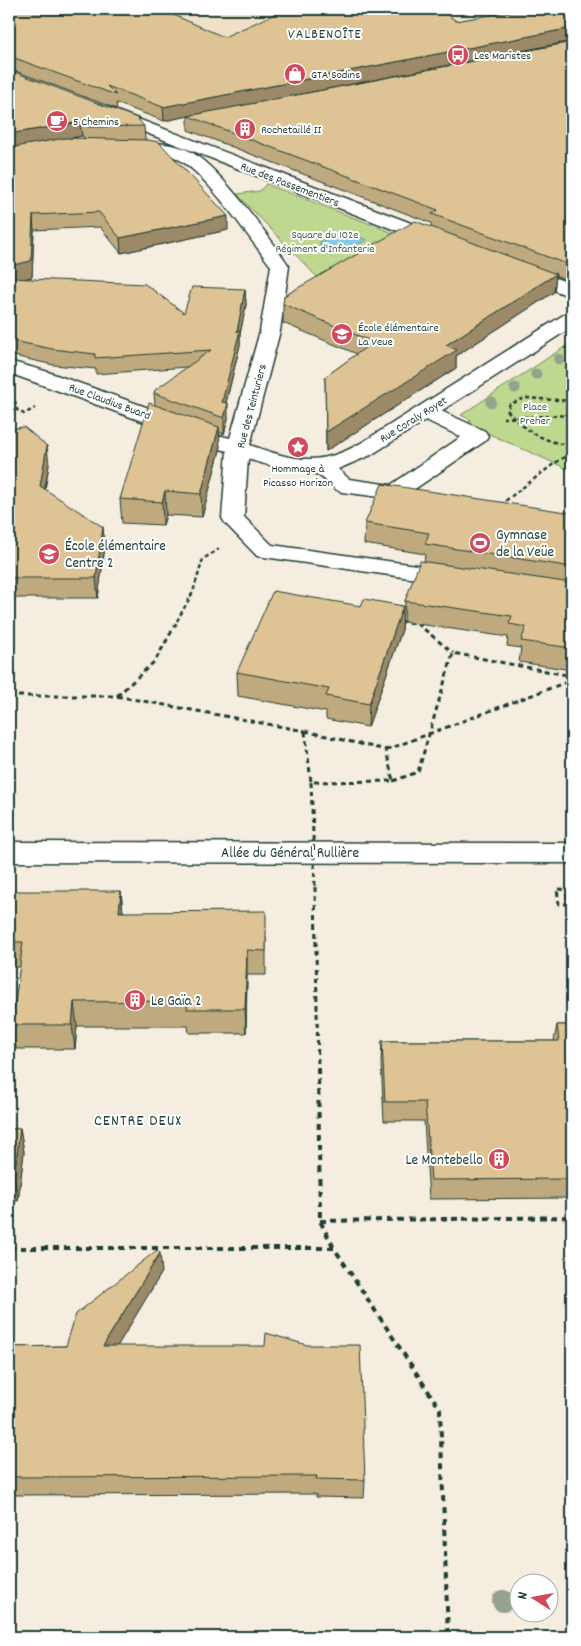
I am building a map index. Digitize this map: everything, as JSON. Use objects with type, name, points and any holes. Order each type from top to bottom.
[{"type":"street","name":"Rue des Passementiers","points":[[150,124],[100,128],[105,120],[98,109],[150,124],[252,170],[454,246]]},
{"type":"street","points":[[150,124],[179,125]]},
{"type":"street","name":"Rue des Teinturiers","points":[[150,124],[114,142],[166,149],[186,156],[219,186],[280,266],[270,331],[238,448],[233,518],[265,551],[340,560],[476,581]]},
{"type":"street","points":[[207,176],[211,167],[221,164],[252,170]]},
{"type":"street","points":[[508,267],[572,291]]},
{"type":"street","name":"Rue Coraly Royet","points":[[238,448],[277,461],[321,466],[336,463],[357,454],[572,318]]},
{"type":"street","name":"Rue Claudius Buard","points":[[9,367],[38,375],[238,448]]},
{"type":"street","points":[[321,466],[342,485],[404,497],[477,436],[425,412]]},
{"type":"street","name":"Allée du Général Rullière","points":[[9,852],[572,853]]},
{"type":"path","points":[[572,401],[556,402],[527,398],[516,400],[507,407],[513,418],[533,434],[550,441],[572,446]]},
{"type":"path","points":[[495,509],[554,463],[572,453]]},
{"type":"path","points":[[116,696],[155,661],[193,592],[203,559],[247,532]]},
{"type":"path","points":[[395,620],[419,625],[453,653],[572,676]]},
{"type":"path","points":[[311,782],[393,781],[418,772],[453,653]]},
{"type":"path","points":[[9,696],[116,696],[305,731],[386,750],[572,680]]},
{"type":"path","points":[[305,731],[311,782],[315,886],[320,1221],[334,1248],[440,1409],[448,1637]]},
{"type":"path","points":[[386,750],[393,781]]},
{"type":"path","points":[[567,894],[568,904],[558,904],[557,890],[572,890]]},
{"type":"path","points":[[320,1221],[572,1217]]},
{"type":"path","points":[[9,1248],[334,1248]]},
{"type":"shaded area","points":[[85,9],[572,9],[572,30],[209,70]]},
{"type":"green space","name":"Square du 102e Régiment d'Infanterie","points":[[266,184],[412,240],[317,277],[237,194],[260,191]]},
{"type":"green space","name":"Place Preher","points":[[572,342],[572,471],[467,424],[471,420],[461,415]]},
{"type":"water","points":[[337,234],[353,235],[367,240],[331,256],[320,250],[320,242]]},
{"type":"building","points":[[9,9],[160,9],[224,37],[286,9],[440,9],[456,21],[525,9],[572,9],[572,28],[163,107],[107,86],[116,95],[9,56]]},
{"type":"building","points":[[572,42],[572,266],[432,214],[438,210],[188,116]]},
{"type":"building","points":[[9,70],[137,118],[144,126],[89,127],[80,122],[9,134]]},
{"type":"building","points":[[65,138],[148,140],[159,142],[228,216],[120,238],[99,212],[33,215],[31,261],[9,266],[9,148]]},
{"type":"building","points":[[415,221],[556,274],[446,345],[457,350],[326,432],[325,377],[373,342],[283,304],[284,296]]},
{"type":"building","points":[[9,278],[145,284],[184,313],[192,287],[245,289],[237,332],[240,330],[222,402],[228,403],[224,418],[154,393],[155,390],[211,350],[95,358],[95,354],[52,349],[9,340]]},
{"type":"building","points":[[149,403],[219,427],[201,494],[165,491],[162,502],[120,499]]},
{"type":"building","points":[[24,427],[47,446],[40,486],[103,527],[96,578],[9,578],[9,429]]},
{"type":"building","points":[[382,484],[572,513],[572,567],[425,544],[429,533],[365,523]]},
{"type":"building","points":[[420,561],[572,583],[572,648],[521,641],[526,627],[509,624],[512,616],[405,601]]},
{"type":"building","points":[[273,591],[361,606],[364,599],[403,606],[369,704],[326,696],[329,689],[237,672]]},
{"type":"building","name":"Le Gaïa 2","points":[[11,891],[121,891],[119,912],[266,911],[266,951],[247,950],[245,1009],[187,1009],[188,1001],[74,1002],[72,1025],[12,1025],[23,942],[9,942]]},
{"type":"building","name":"Le Montebello","points":[[557,1025],[572,1025],[572,1179],[431,1180],[425,1102],[385,1102],[382,1041],[559,1041]]},
{"type":"building","points":[[20,1128],[14,1177],[9,1177],[9,1129]]},
{"type":"building","points":[[157,1250],[160,1253],[103,1346],[265,1346],[266,1333],[307,1345],[360,1345],[365,1480],[316,1479],[317,1476],[9,1477],[9,1347],[66,1346],[76,1314]]},
{"type":"place","name":"Les Maristes","points":[[458,55]]},
{"type":"place","name":"GTA Sodins","points":[[295,74]]},
{"type":"place","name":"5 Chemins","points":[[57,121]]},
{"type":"place","name":"Rochetaillé II","points":[[245,129]]},
{"type":"place","name":"École élémentaire La Veue","points":[[342,334]]},
{"type":"place","name":"Hommage à Picasso Horizon","points":[[298,447]]},
{"type":"place","name":"Gymnase de la Veüe","points":[[480,543]]},
{"type":"place","name":"École élémentaire Centre 2","points":[[49,554]]},
{"type":"place","name":"Le Gaïa 2","points":[[135,1000]]},
{"type":"place","name":"Le Montebello","points":[[499,1159]]},
{"type":"district","name":"VALBENOÎTE","points":[[325,33]]},
{"type":"district","name":"CENTRE DEUX","points":[[138,1119]]}]
